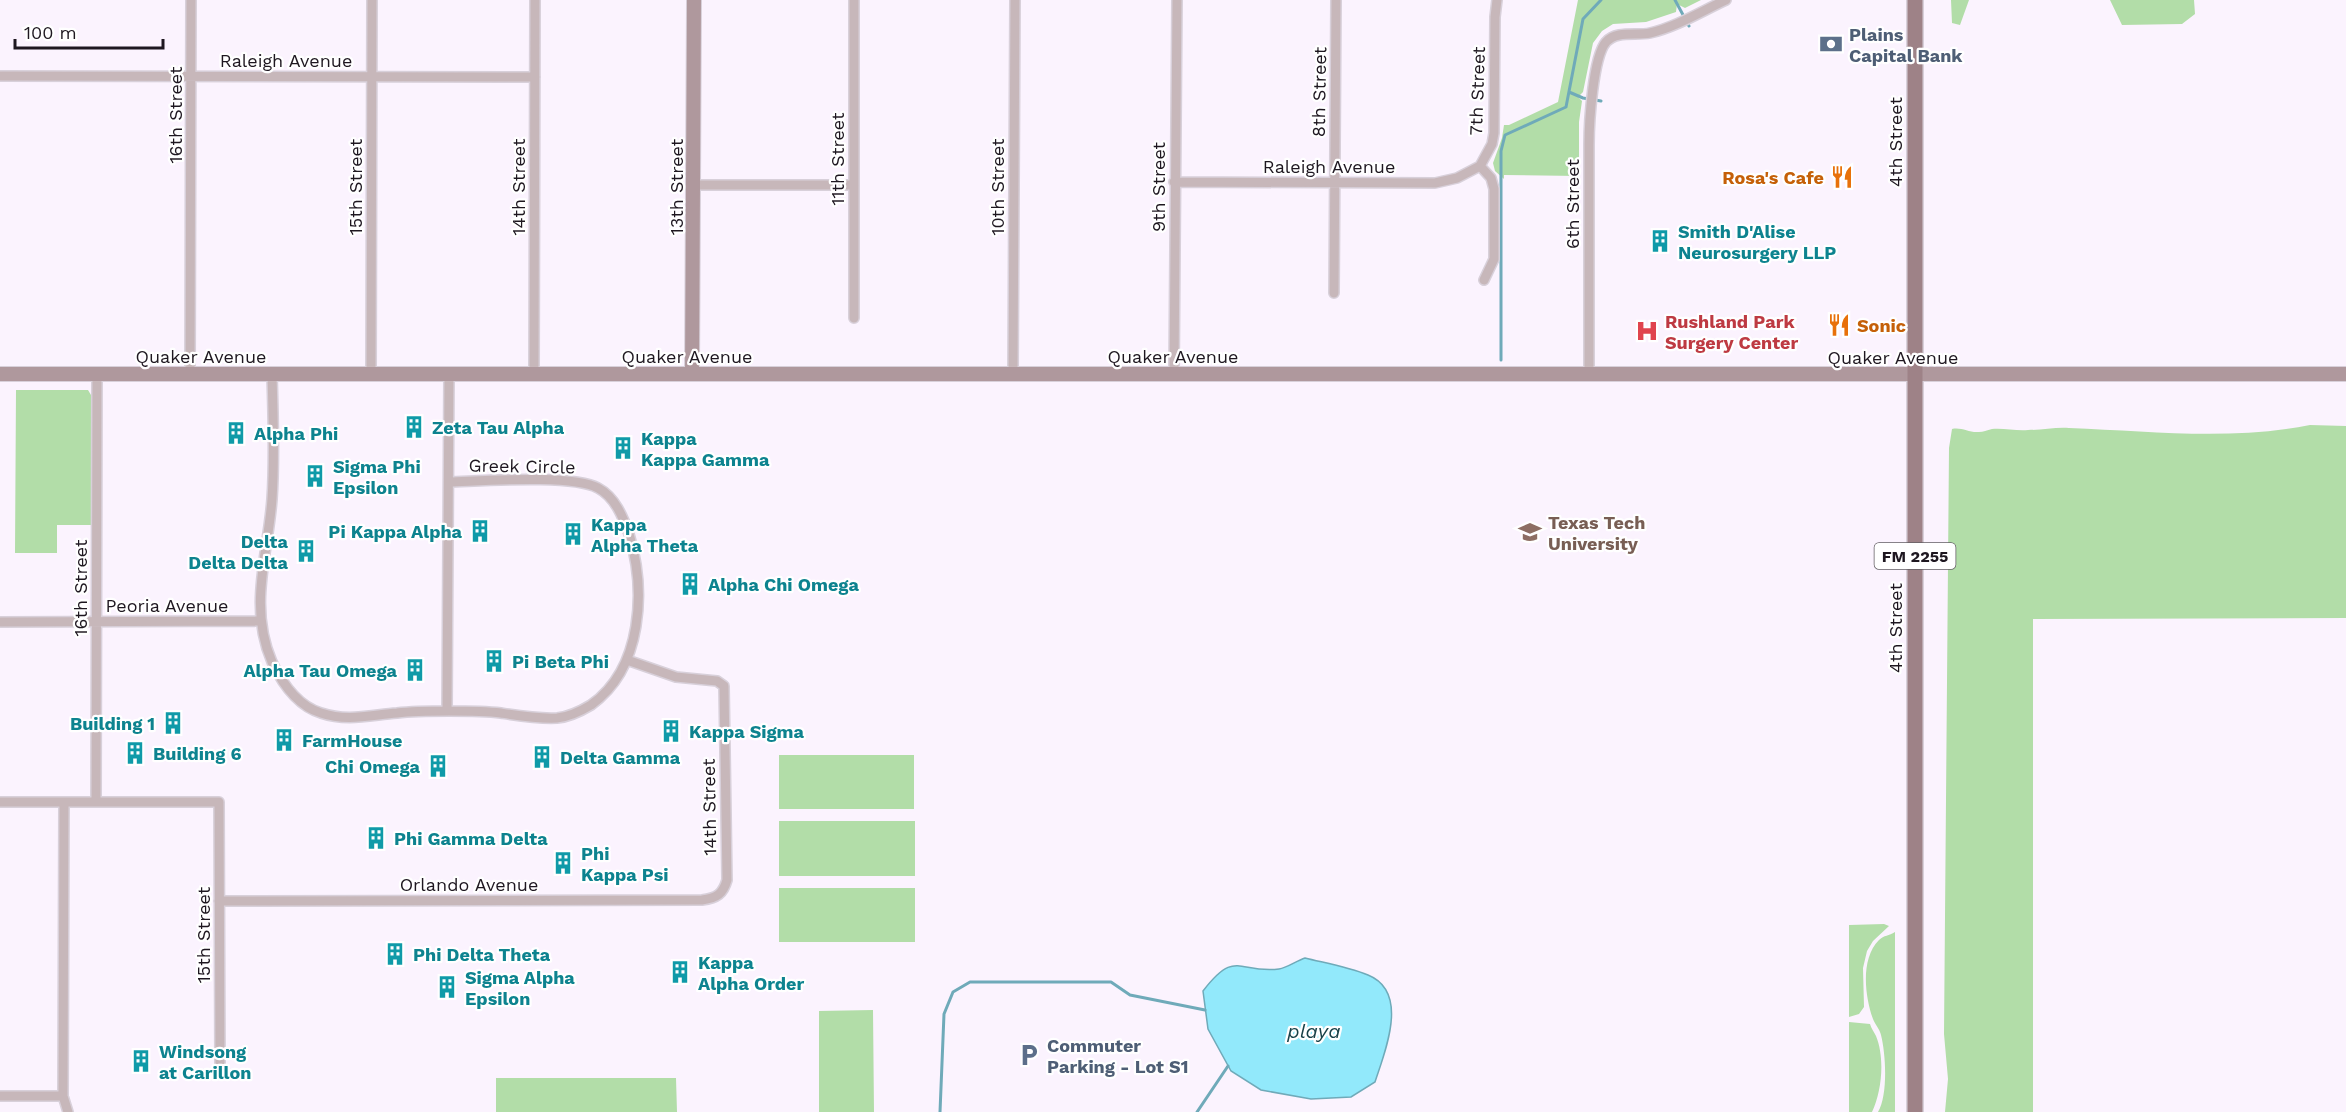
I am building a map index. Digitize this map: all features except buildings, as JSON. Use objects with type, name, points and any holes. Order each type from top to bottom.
[{"type":"main road","name":"13th Street","points":[[692,374],[694,0]]},
{"type":"main road","name":"4th Street","points":[[1915,0],[1915,1112]]},
{"type":"main road","name":"Quaker Avenue","points":[[0,374],[2346,374]]},
{"type":"street","name":"16th Street","points":[[190,375],[191,0]]},
{"type":"street","name":"15th Street","points":[[371,374],[372,0]]},
{"type":"street","name":"14th Street","points":[[534,373],[536,0]]},
{"type":"street","name":"11th Street","points":[[854,0],[854,318]]},
{"type":"street","name":"10th Street","points":[[1013,374],[1015,0]]},
{"type":"street","name":"9th Street","points":[[1174,374],[1177,0]]},
{"type":"street","name":"8th Street","points":[[1334,293],[1336,0]]},
{"type":"street","name":"7th Street","points":[[1480,166],[1492,144],[1494,133],[1497,0]]},
{"type":"street","name":"6th Street","points":[[1589,375],[1589,128],[1599,58],[1606,42],[1616,35],[1649,33],[1673,25],[1726,0]]},
{"type":"street","name":"Raleigh Avenue","points":[[0,76],[535,77]]},
{"type":"street","name":"Raleigh Avenue","points":[[1174,182],[1435,183],[1457,178],[1480,166]]},
{"type":"street","points":[[1480,166],[1491,178],[1494,189],[1494,259],[1484,280]]},
{"type":"street","points":[[694,185],[854,184]]},
{"type":"street","name":"Greek Circle","points":[[272,374],[272,501],[260,584],[261,621],[272,661],[282,680],[304,704],[318,712],[335,717],[355,718],[447,711],[498,713],[530,718],[561,718],[589,706],[606,693],[627,660],[638,609],[638,578],[633,548],[626,524],[610,496],[598,488],[570,481],[449,482]]},
{"type":"street","name":"Greek Circle","points":[[447,711],[449,374]]},
{"type":"street","name":"16th Street","points":[[96,802],[97,375]]},
{"type":"street","name":"Peoria Avenue","points":[[0,622],[261,621]]},
{"type":"street","name":"14th Street","points":[[627,660],[676,677],[720,681],[725,691],[727,880],[719,896]]},
{"type":"street","points":[[0,802],[96,802]]},
{"type":"street","points":[[64,802],[63,1096],[68,1112]]},
{"type":"street","name":"15th Street","points":[[96,802],[219,802],[220,1067]]},
{"type":"street","name":"Orlando Avenue","points":[[219,901],[702,900],[719,896]]},
{"type":"street","points":[[0,1096],[63,1096]]},
{"type":"green space","points":[[1578,0],[1701,0],[1685,8],[1677,4],[1676,12],[1646,22],[1613,24],[1602,31],[1593,43],[1583,92],[1578,97],[1582,101],[1579,122],[1579,176],[1504,175],[1504,179],[1495,171],[1493,163],[1504,125],[1509,125],[1558,102]]},
{"type":"green space","points":[[1951,0],[1969,0],[1960,25],[1952,23]]},
{"type":"green space","points":[[2110,0],[2194,0],[2195,14],[2182,24],[2122,25]]},
{"type":"green space","points":[[16,390],[88,390],[91,395],[91,525],[57,525],[57,553],[15,553]]},
{"type":"green space","points":[[2310,425],[2346,426],[2346,618],[2033,619],[2033,1112],[1945,1112],[1948,1079],[1944,1034],[1949,448],[1952,429],[1982,432],[1992,429],[2064,428],[2220,434],[2280,430]]},
{"type":"green space","points":[[779,755],[914,755],[914,809],[779,809]]},
{"type":"green space","points":[[779,821],[915,821],[915,876],[779,876]]},
{"type":"green space","points":[[779,888],[915,888],[915,942],[779,942]]},
{"type":"green space","points":[[1884,924],[1889,926],[1873,941],[1867,951],[1863,968],[1864,1007],[1859,1014],[1849,1017],[1849,925]]},
{"type":"green space","points":[[1895,932],[1895,1112],[1878,1112],[1885,1085],[1885,1064],[1880,1031],[1873,1019],[1868,1000],[1866,978],[1869,957],[1873,948],[1883,937]]},
{"type":"green space","points":[[873,1010],[874,1112],[819,1112],[819,1011]]},
{"type":"green space","points":[[1849,1022],[1870,1024],[1879,1045],[1881,1074],[1872,1112],[1849,1112]]},
{"type":"green space","points":[[496,1078],[676,1078],[677,1112],[496,1112]]},
{"type":"water","name":"playa","points":[[1305,958],[1368,975],[1381,983],[1388,995],[1391,1023],[1375,1082],[1351,1097],[1311,1099],[1261,1090],[1231,1071],[1208,1029],[1203,991],[1223,970],[1231,966],[1265,970],[1279,969]]},
{"type":"waterway","points":[[1501,360],[1501,151],[1505,135],[1566,107],[1583,19],[1601,0]]},
{"type":"waterway","points":[[1675,0],[1689,26]]},
{"type":"waterway","points":[[1569,92],[1583,98],[1601,101]]},
{"type":"waterway","points":[[940,1112],[944,1014],[953,992],[970,982],[1111,982],[1130,995],[1205,1010]]},
{"type":"waterway","points":[[1197,1112],[1228,1066]]},
{"type":"place","name":"Plains Capital Bank","points":[[1831,44]]},
{"type":"place","name":"Rosa's Cafe","points":[[1842,177]]},
{"type":"place","name":"Smith D'Alise Neurosurgery LLP","points":[[1660,241]]},
{"type":"place","name":"Sonic","points":[[1839,325]]},
{"type":"place","name":"Rushland Park Surgery Center","points":[[1647,331]]},
{"type":"place","name":"Zeta Tau Alpha","points":[[414,427]]},
{"type":"place","name":"Alpha Phi","points":[[236,433]]},
{"type":"place","name":"Kappa Kappa Gamma","points":[[623,448]]},
{"type":"place","name":"Sigma Phi Epsilon","points":[[315,476]]},
{"type":"place","name":"Pi Kappa Alpha","points":[[480,531]]},
{"type":"place","name":"Texas Tech University","points":[[1530,532]]},
{"type":"place","name":"Kappa Alpha Theta","points":[[573,534]]},
{"type":"place","name":"Delta Delta Delta","points":[[306,551]]},
{"type":"place","name":"Alpha Chi Omega","points":[[690,584]]},
{"type":"place","name":"Pi Beta Phi","points":[[494,661]]},
{"type":"place","name":"Alpha Tau Omega","points":[[415,670]]},
{"type":"place","name":"Building 1","points":[[173,723]]},
{"type":"place","name":"Kappa Sigma","points":[[671,731]]},
{"type":"place","name":"FarmHouse","points":[[284,740]]},
{"type":"place","name":"Building 6","points":[[135,753]]},
{"type":"place","name":"Delta Gamma","points":[[542,757]]},
{"type":"place","name":"Chi Omega","points":[[438,766]]},
{"type":"place","name":"Phi Gamma Delta","points":[[376,838]]},
{"type":"place","name":"Phi Kappa Psi","points":[[563,863]]},
{"type":"place","name":"Phi Delta Theta","points":[[395,954]]},
{"type":"place","name":"Kappa Alpha Order","points":[[680,972]]},
{"type":"place","name":"Sigma Alpha Epsilon","points":[[447,987]]},
{"type":"place","name":"Commuter Parking - Lot S1","points":[[1029,1055]]},
{"type":"place","name":"Windsong at Carillon","points":[[141,1061]]}]
